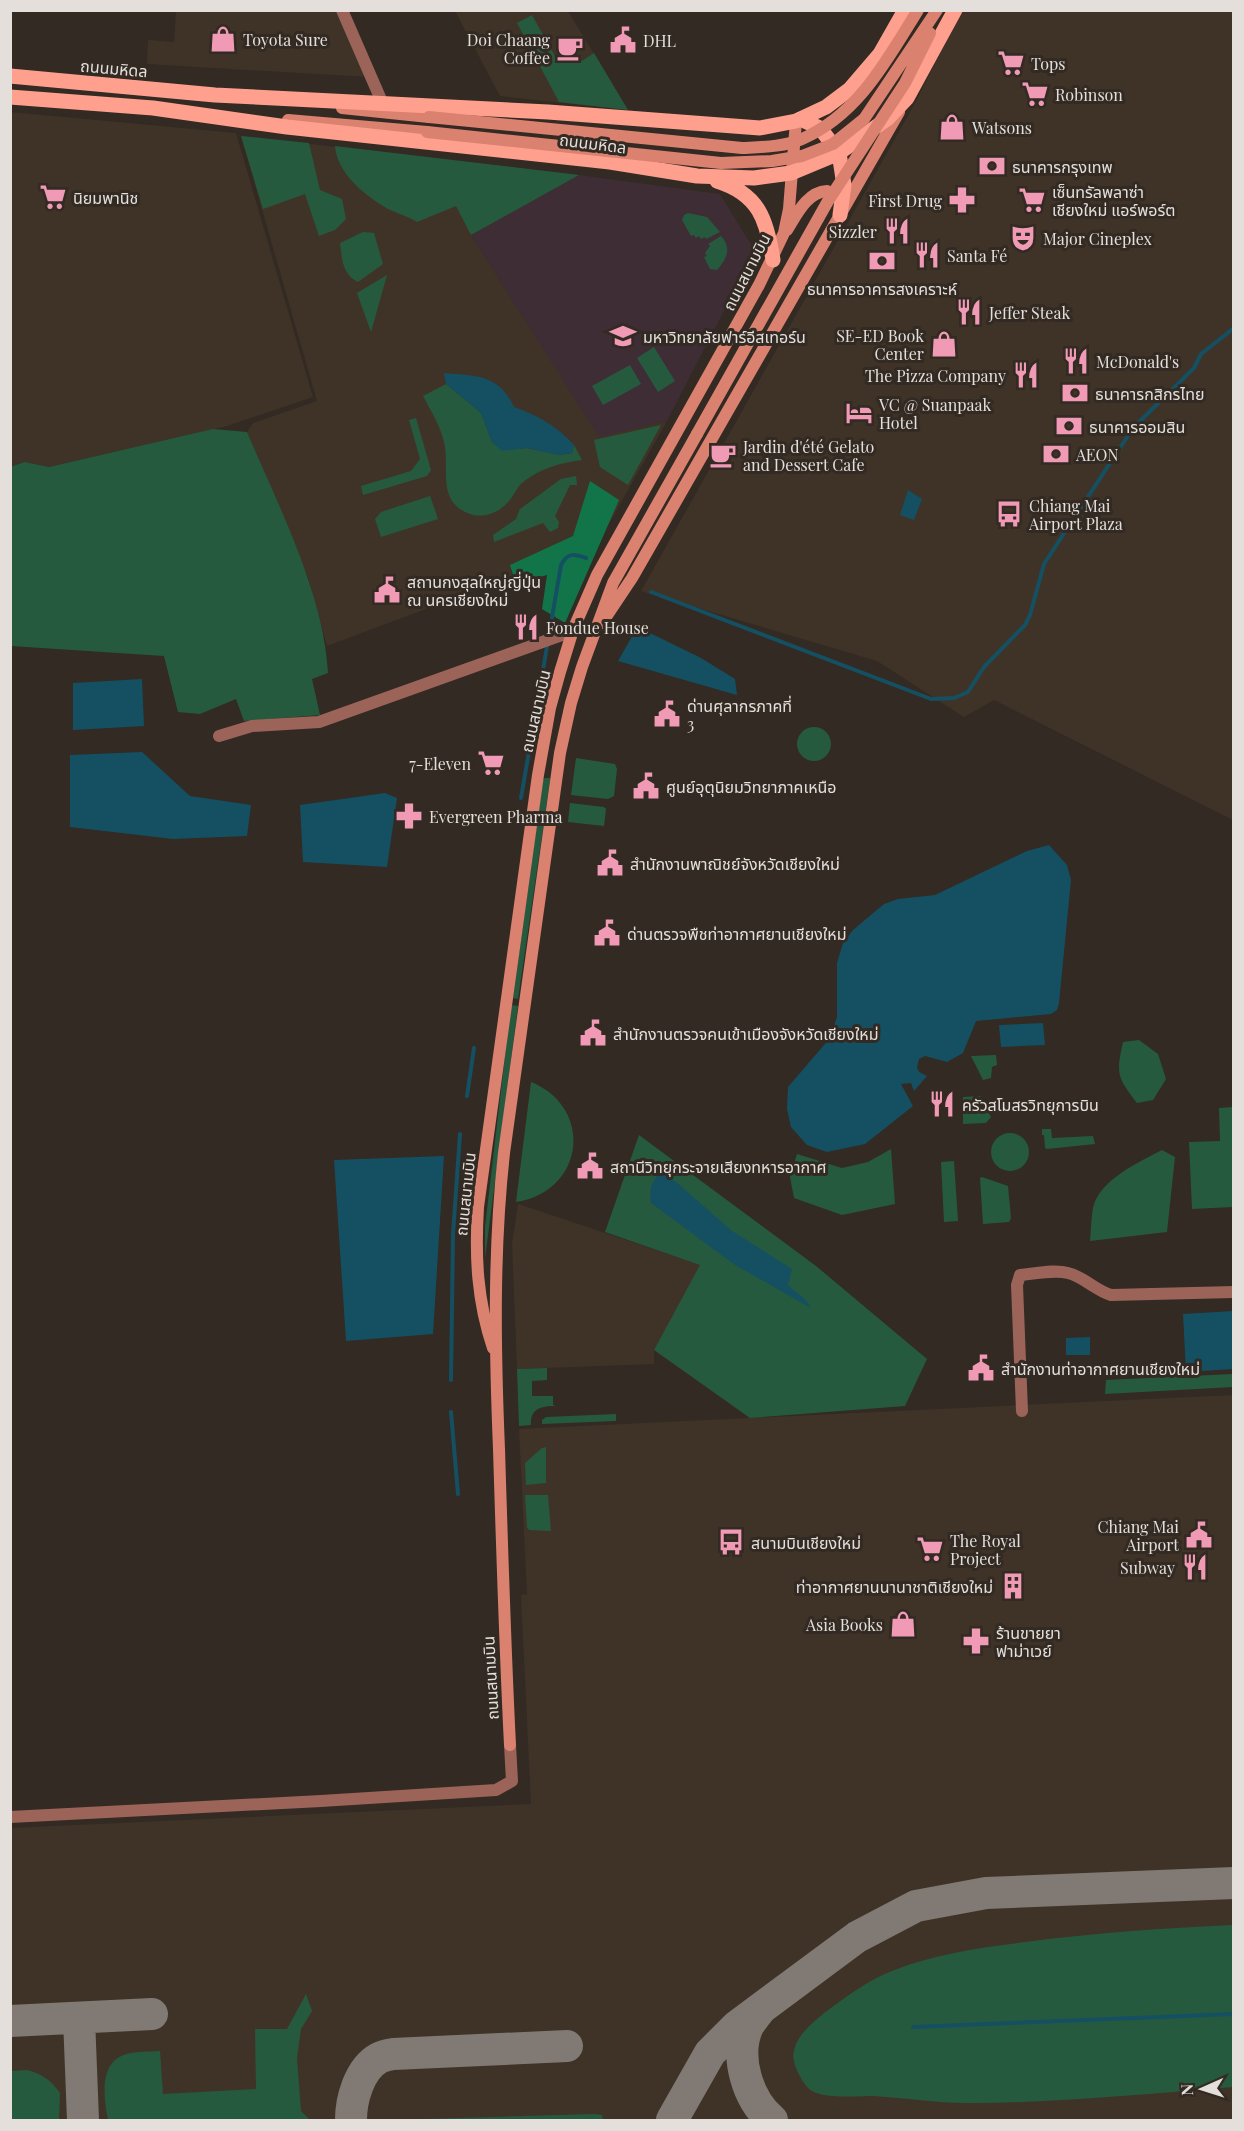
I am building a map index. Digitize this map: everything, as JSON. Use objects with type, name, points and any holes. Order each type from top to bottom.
[{"type":"main road","name":"ถนนมหิดล","points":[[215,95],[382,102],[760,128],[798,120],[826,107],[850,89],[880,54],[905,10]]},
{"type":"main road","name":"ถนนมหิดล","points":[[10,76],[742,148],[770,146],[801,140],[833,122],[855,103],[881,70],[918,10]]},
{"type":"main road","name":"ถนนมหิดล","points":[[10,97],[428,132],[721,163],[756,163],[802,156],[833,144],[864,119],[939,10]]},
{"type":"main road","name":"ถนนสนามบิน","points":[[510,1745],[496,1358],[496,1246],[504,1154],[560,753],[571,703],[618,572],[828,201],[905,83],[939,10]]},
{"type":"main road","name":"ถนนมหิดล","points":[[153,108],[287,127],[659,169],[697,176],[754,178],[791,173],[839,153],[887,120],[907,98],[955,10]]},
{"type":"main road","name":"ถนนสนามบิน","points":[[594,634],[632,578],[907,98]]},
{"type":"main road","points":[[798,120],[820,128],[839,153],[844,185],[841,210]]},
{"type":"main road","name":"ถนนสนามบิน","points":[[496,1358],[483,1319],[479,1294],[476,1238],[478,1207],[550,708],[573,630],[597,575],[773,260],[784,233],[789,208],[798,120]]},
{"type":"main road","points":[[659,169],[669,164],[677,144],[675,131],[666,122]]},
{"type":"main road","points":[[697,176],[729,185],[755,203],[769,232],[773,260]]},
{"type":"main road","points":[[784,233],[809,198],[816,192],[827,190],[839,197],[841,210]]},
{"type":"street","points":[[342,10],[382,102]]},
{"type":"street","points":[[219,736],[252,726],[319,722],[573,630]]},
{"type":"street","points":[[1022,1411],[1017,1285],[1020,1275],[1065,1272],[1111,1295],[1233,1292]]},
{"type":"street","points":[[10,1817],[496,1790],[512,1781],[510,1745]]},
{"type":"shaded area","points":[[176,11],[339,11],[369,77],[147,64],[148,40],[174,42]]},
{"type":"shaded area","points":[[455,11],[568,11],[628,110],[500,96]]},
{"type":"shaded area","name":"เซ็นทรัลพลาซ่า เชียงใหม่ แอร์พอร์ต","points":[[962,11],[1233,11],[1233,820],[994,700],[964,717],[877,661],[641,591],[915,103]]},
{"type":"shaded area","points":[[10,112],[236,133],[313,397],[227,426],[49,467],[25,462],[11,467]]},
{"type":"shaded area","points":[[241,136],[579,175],[471,235],[599,436],[667,421],[597,545],[327,646],[308,578],[247,432],[253,423],[317,401]]},
{"type":"shaded area","name":"มหาวิทยาลัยฟาร์อีสเทอร์น","points":[[579,175],[720,194],[755,251],[667,421],[599,437],[471,235]]},
{"type":"shaded area","points":[[518,1204],[701,1265],[654,1350],[654,1364],[517,1369],[512,1244]]},
{"type":"shaded area","name":"ท่าอากาศยานนานาชาติเชียงใหม่","points":[[1233,1395],[1233,2120],[11,2120],[10,1828],[531,1804],[521,1595],[527,1594],[519,1429]]},
{"type":"green space","points":[[532,15],[557,60],[582,61],[594,53],[628,110],[559,102],[517,23]]},
{"type":"green space","points":[[241,136],[309,143],[320,190],[342,199],[346,219],[335,230],[319,236],[305,194],[263,209]]},
{"type":"green space","points":[[335,146],[579,175],[471,235],[456,206],[417,222],[383,206],[352,181],[340,165]]},
{"type":"green space","points":[[688,213],[707,217],[720,232],[706,239],[691,236],[682,220]]},
{"type":"green space","points":[[363,232],[374,233],[383,264],[358,282],[346,270],[340,243]]},
{"type":"green space","points":[[721,236],[727,249],[726,258],[717,270],[710,269],[704,257],[707,256],[705,253],[710,246],[708,244]]},
{"type":"green space","points":[[387,275],[371,332],[357,293]]},
{"type":"green space","points":[[654,347],[675,381],[658,392],[637,358]]},
{"type":"green space","points":[[630,365],[641,384],[603,405],[592,386]]},
{"type":"green space","points":[[446,384],[481,413],[492,442],[502,450],[527,448],[559,455],[572,453],[574,445],[582,460],[551,467],[530,477],[521,484],[505,506],[494,512],[477,515],[465,512],[451,499],[446,481],[444,442],[438,424],[423,396]]},
{"type":"green space","points":[[416,418],[431,470],[427,476],[363,495],[361,486],[411,471],[420,459],[409,420]]},
{"type":"green space","points":[[661,425],[628,485],[600,467],[594,440]]},
{"type":"green space","points":[[213,429],[247,432],[298,550],[318,612],[325,643],[328,673],[312,679],[320,715],[244,721],[236,699],[200,714],[178,712],[164,656],[11,646],[10,467],[25,462],[49,467]]},
{"type":"green space","points":[[576,476],[577,485],[570,485],[555,516],[559,522],[558,528],[550,532],[543,523],[494,542],[493,535],[516,519],[520,509],[561,479]]},
{"type":"green space","points":[[590,481],[619,500],[565,623],[542,609],[547,575],[516,584],[510,565],[573,536]]},
{"type":"green space","points":[[430,496],[438,519],[381,537],[375,519],[381,512]]},
{"type":"green space","points":[[814,727],[826,732],[831,744],[826,756],[814,761],[802,756],[797,744],[802,732]]},
{"type":"green space","points":[[576,758],[615,764],[617,769],[614,796],[608,799],[571,795]]},
{"type":"green space","points":[[545,778],[550,778],[550,781],[518,999],[513,998]]},
{"type":"green space","points":[[570,803],[604,807],[606,809],[604,826],[568,822]]},
{"type":"green space","points":[[511,1005],[518,1006],[485,1258],[485,1227]]},
{"type":"green space","points":[[1139,1040],[1158,1054],[1166,1079],[1153,1100],[1137,1103],[1122,1081],[1119,1061],[1123,1042]]},
{"type":"green space","points":[[996,1055],[997,1065],[992,1067],[991,1078],[983,1080],[971,1056]]},
{"type":"green space","points":[[531,1082],[552,1094],[565,1110],[572,1129],[573,1148],[568,1166],[556,1183],[539,1195],[516,1202]]},
{"type":"green space","points":[[980,1096],[991,1117],[986,1123],[963,1124],[963,1097]]},
{"type":"green space","points":[[1233,1107],[1233,1207],[1192,1209],[1189,1142],[1220,1141],[1219,1108]]},
{"type":"green space","points":[[1042,1129],[1051,1129],[1052,1138],[1093,1136],[1095,1144],[1047,1149]]},
{"type":"green space","points":[[1010,1133],[1024,1138],[1029,1152],[1024,1166],[1010,1171],[996,1166],[991,1152],[996,1138]]},
{"type":"green space","points":[[639,1135],[816,1266],[927,1359],[905,1406],[750,1418],[654,1350],[700,1265],[605,1232]]},
{"type":"green space","points":[[891,1149],[895,1204],[842,1215],[794,1198],[790,1177],[797,1154],[842,1168],[868,1162]]},
{"type":"green space","points":[[1162,1150],[1175,1157],[1167,1232],[1090,1241],[1093,1208],[1103,1189],[1121,1173]]},
{"type":"green space","points":[[954,1161],[958,1221],[944,1222],[941,1162]]},
{"type":"green space","points":[[980,1178],[1008,1186],[1011,1218],[1009,1222],[983,1224]]},
{"type":"green space","points":[[547,1368],[547,1380],[532,1381],[532,1396],[553,1396],[553,1405],[556,1406],[538,1409],[531,1419],[531,1425],[519,1426],[517,1369]]},
{"type":"green space","points":[[1233,1374],[1233,1387],[1105,1394],[1106,1380]]},
{"type":"green space","points":[[616,1414],[616,1421],[542,1424],[542,1420],[546,1417]]},
{"type":"green space","points":[[546,1447],[546,1483],[526,1485],[525,1463]]},
{"type":"green space","points":[[525,1495],[548,1495],[551,1531],[529,1530]]},
{"type":"green space","points":[[1233,1925],[1233,2087],[1068,2100],[956,2103],[818,2094],[802,2081],[796,2068],[794,2052],[796,2044],[811,2025],[862,1986],[904,1966],[955,1953],[1025,1942],[1129,1931]]},
{"type":"green space","points":[[306,1994],[312,2011],[301,2029],[297,2058],[301,2111],[310,2120],[108,2120],[105,2102],[107,2072],[118,2058],[131,2053],[160,2051],[163,2094],[256,2089],[255,2029],[287,2029]]},
{"type":"green space","points":[[27,2070],[46,2078],[60,2093],[59,2120],[11,2120],[11,2071]]},
{"type":"green space","points":[[602,2115],[603,2120],[389,2120]]},
{"type":"water","points":[[444,373],[476,376],[494,383],[508,396],[514,407],[531,414],[561,432],[574,445],[572,453],[558,455],[527,448],[502,451],[492,442],[481,413],[446,384]]},
{"type":"water","points":[[908,490],[922,499],[914,520],[900,515]]},
{"type":"water","points":[[638,626],[701,658],[735,679],[737,695],[618,661]]},
{"type":"water","points":[[142,679],[144,726],[73,730],[73,683]]},
{"type":"water","points":[[142,752],[190,796],[251,805],[247,836],[173,839],[70,827],[70,755]]},
{"type":"water","points":[[385,793],[397,798],[387,867],[303,862],[300,805]]},
{"type":"water","points":[[1049,845],[1067,865],[1071,880],[1057,1010],[1051,1014],[976,1021],[963,1053],[947,1062],[925,1056],[919,1059],[917,1067],[919,1072],[927,1076],[914,1091],[911,1083],[901,1084],[913,1106],[865,1144],[827,1152],[807,1145],[791,1127],[787,1109],[788,1087],[830,1038],[837,1017],[837,963],[843,943],[853,930],[884,904],[898,899],[935,895],[1027,851]]},
{"type":"water","points":[[1043,1023],[1045,1045],[1001,1047],[999,1025]]},
{"type":"water","points":[[444,1156],[433,1334],[346,1341],[334,1160]]},
{"type":"water","points":[[660,1173],[675,1181],[732,1231],[792,1269],[788,1285],[804,1298],[811,1308],[735,1265],[651,1203],[651,1186]]},
{"type":"water","points":[[1233,1311],[1233,1369],[1186,1372],[1183,1314]]},
{"type":"water","points":[[1090,1337],[1090,1355],[1066,1355],[1066,1338]]},
{"type":"waterway","points":[[651,592],[931,699],[954,698],[968,692],[984,667],[1025,625],[1044,564],[1133,428],[1194,368],[1201,354],[1234,328]]},
{"type":"waterway","points":[[521,798],[561,565],[566,558],[572,555],[586,558]]},
{"type":"waterway","points":[[467,1096],[474,1048]]},
{"type":"waterway","points":[[451,1380],[453,1234],[460,1134]]},
{"type":"waterway","points":[[451,1412],[458,1494]]},
{"type":"waterway","points":[[913,2027],[1234,2014]]},
{"type":"taxiway","points":[[672,2120],[710,2053],[737,2026],[857,1937],[916,1906],[986,1893],[1234,1883]]},
{"type":"taxiway","points":[[759,2011],[748,2026],[744,2038],[743,2064],[750,2090],[772,2120]]},
{"type":"taxiway","points":[[10,2021],[152,2014]]},
{"type":"taxiway","points":[[79,2018],[83,2120]]},
{"type":"taxiway","points":[[351,2120],[355,2094],[361,2077],[379,2058],[393,2054],[567,2046]]},
{"type":"place","name":"Toyota Sure","points":[[223,39]]},
{"type":"place","name":"DHL","points":[[623,40]]},
{"type":"place","name":"Doi Chaang Coffee","points":[[570,48]]},
{"type":"place","name":"Tops","points":[[1011,63]]},
{"type":"place","name":"Robinson","points":[[1035,94]]},
{"type":"place","name":"Watsons","points":[[952,127]]},
{"type":"place","name":"ธนาคารกรุงเทพ","points":[[992,166]]},
{"type":"place","name":"นิยมพานิช","points":[[53,197]]},
{"type":"place","name":"First Drug","points":[[962,200]]},
{"type":"place","name":"เซ็นทรัลพลาซ่า เชียงใหม่ แอร์พอร์ต","points":[[1032,200]]},
{"type":"place","name":"Sizzler","points":[[897,231]]},
{"type":"place","name":"Major Cineplex","points":[[1023,238]]},
{"type":"place","name":"Santa Fé","points":[[927,255]]},
{"type":"place","name":"ธนาคารอาคารสงเคราะห์","points":[[882,261]]},
{"type":"place","name":"Jeffer Steak","points":[[969,312]]},
{"type":"place","name":"มหาวิทยาลัยฟาร์อีสเทอร์น","points":[[623,336]]},
{"type":"place","name":"SE-ED Book Center","points":[[944,344]]},
{"type":"place","name":"McDonald's","points":[[1076,361]]},
{"type":"place","name":"The Pizza Company","points":[[1026,375]]},
{"type":"place","name":"ธนาคารกสิกรไทย","points":[[1075,393]]},
{"type":"place","name":"VC @ Suanpaak Hotel","points":[[859,413]]},
{"type":"place","name":"ธนาคารออมสิน","points":[[1069,426]]},
{"type":"place","name":"AEON","points":[[1056,454]]},
{"type":"place","name":"Jardin d'été Gelato and Dessert Cafe","points":[[723,455]]},
{"type":"place","name":"Chiang Mai Airport Plaza","points":[[1009,514]]},
{"type":"place","name":"สถานกงสุลใหญ่ญี่ปุ่น ณ นครเชียงใหม่","points":[[387,590]]},
{"type":"place","name":"Fondue House","points":[[526,627]]},
{"type":"place","name":"ด่านศุลากรภาคที่ 3","points":[[667,714]]},
{"type":"place","name":"7-Eleven","points":[[491,763]]},
{"type":"place","name":"ศูนย์อุตุนิยมวิทยาภาคเหนือ","points":[[646,786]]},
{"type":"place","name":"Evergreen Pharma","points":[[409,816]]},
{"type":"place","name":"สำนักงานพาณิชย์จังหวัดเชียงใหม่","points":[[610,863]]},
{"type":"place","name":"ด่านตรวจพืชท่าอากาศยานเชียงใหม่","points":[[607,933]]},
{"type":"place","name":"สำนักงานตรวจคนเข้าเมืองจังหวัดเชียงใหม่","points":[[593,1033]]},
{"type":"place","name":"ครัวสโมสรวิทยุการบิน","points":[[942,1104]]},
{"type":"place","name":"สถานีวิทยุกระจายเสียงทหารอากาศ","points":[[590,1166]]},
{"type":"place","name":"สำนักงานท่าอากาศยานเชียงใหม่","points":[[981,1368]]},
{"type":"place","name":"Chiang Mai Airport","points":[[1199,1535]]},
{"type":"place","name":"สนามบินเชียงใหม่","points":[[731,1542]]},
{"type":"place","name":"The Royal Project","points":[[930,1549]]},
{"type":"place","name":"Subway","points":[[1195,1567]]},
{"type":"place","name":"ท่าอากาศยานนานาชาติเชียงใหม่","points":[[1013,1586]]},
{"type":"place","name":"Asia Books","points":[[903,1624]]},
{"type":"place","name":"ร้านขายยา ฟาม่าเวย์","points":[[976,1641]]}]
